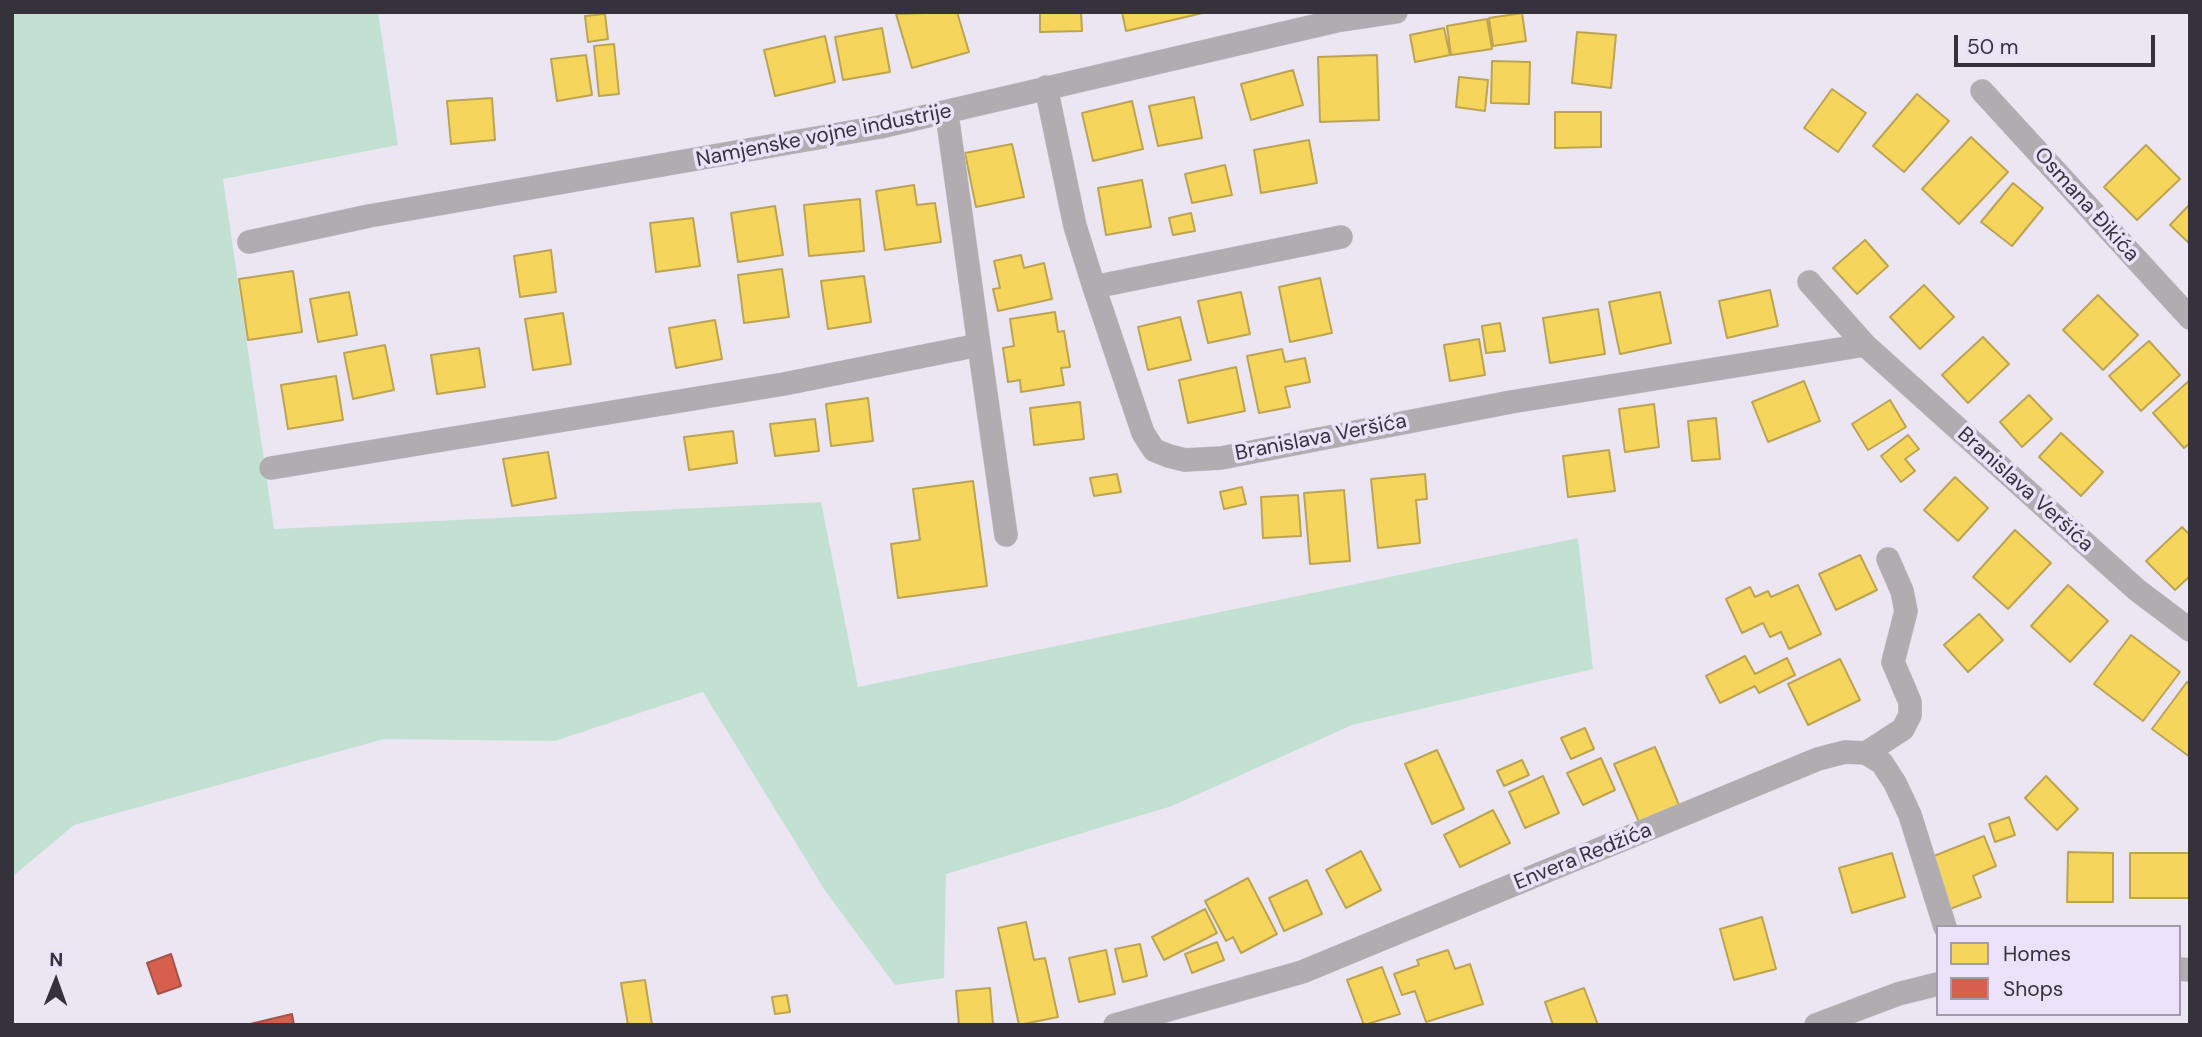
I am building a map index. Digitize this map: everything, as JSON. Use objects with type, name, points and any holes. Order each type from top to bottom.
[{"type":"street","name":"Namjenske vojne industrije","points":[[249,242],[369,216],[727,156],[947,114],[1046,87],[1160,64],[1336,21],[1396,12]]},
{"type":"street","name":"Branislava Veršića","points":[[1046,87],[1075,226],[1143,433],[1154,450],[1185,460],[1221,458],[1511,402],[1865,345]]},
{"type":"street","name":"Osmana Đikića","points":[[1982,91],[2190,318]]},
{"type":"street","points":[[947,114],[1006,535]]},
{"type":"street","points":[[1094,287],[1341,237]]},
{"type":"street","name":"Branislava Veršića","points":[[1809,282],[1865,345],[2127,581],[2190,630]]},
{"type":"street","points":[[271,468],[784,384],[979,345]]},
{"type":"street","points":[[1888,559],[1906,611],[1893,662],[1910,702],[1910,715],[1903,729],[1866,753],[1882,763],[1910,815],[1944,925]]},
{"type":"street","name":"Envera Redžića","points":[[1115,1025],[1302,972],[1818,759],[1844,751],[1866,753]]},
{"type":"street","points":[[1816,1025],[1898,994],[1936,984]]},
{"type":"green space","points":[[12,12],[378,12],[398,145],[223,179],[274,529],[821,502],[858,687],[1578,538],[1593,669],[1352,725],[1172,806],[946,874],[944,978],[895,985],[826,892],[703,692],[555,741],[384,739],[74,825],[12,877]]},
{"type":"building: Homes","points":[[957,12],[969,52],[912,68],[896,14]]},
{"type":"building: Homes","points":[[1040,12],[1081,12],[1082,31],[1040,32]]},
{"type":"building: Homes","points":[[1122,12],[1207,12],[1126,31]]},
{"type":"building: Homes","points":[[1522,13],[1526,41],[1493,46],[1489,18]]},
{"type":"building: Homes","points":[[605,14],[608,39],[588,42],[585,16]]},
{"type":"building: Homes","points":[[1487,19],[1492,49],[1451,55],[1447,26]]},
{"type":"building: Homes","points":[[882,28],[890,72],[843,80],[835,37]]},
{"type":"building: Homes","points":[[1444,28],[1450,55],[1415,62],[1410,35]]},
{"type":"building: Homes","points":[[1577,32],[1616,35],[1611,88],[1572,83]]},
{"type":"building: Homes","points":[[825,36],[835,82],[775,96],[764,50]]},
{"type":"building: Homes","points":[[614,44],[619,94],[599,96],[594,46]]},
{"type":"building: Homes","points":[[586,55],[592,95],[557,101],[551,59]]},
{"type":"building: Homes","points":[[1377,55],[1379,120],[1320,122],[1318,57]]},
{"type":"building: Homes","points":[[1492,61],[1530,62],[1529,104],[1491,103]]},
{"type":"building: Homes","points":[[1293,70],[1303,105],[1251,120],[1241,84]]},
{"type":"building: Homes","points":[[1459,77],[1488,80],[1485,111],[1456,107]]},
{"type":"building: Homes","points":[[1832,89],[1866,113],[1838,152],[1804,128]]},
{"type":"building: Homes","points":[[1917,94],[1949,121],[1904,172],[1873,146]]},
{"type":"building: Homes","points":[[1194,97],[1202,138],[1158,146],[1149,106]]},
{"type":"building: Homes","points":[[492,98],[495,140],[451,144],[447,101]]},
{"type":"building: Homes","points":[[1132,101],[1143,149],[1093,161],[1082,113]]},
{"type":"building: Homes","points":[[1555,112],[1601,112],[1601,147],[1555,148]]},
{"type":"building: Homes","points":[[1971,137],[2008,172],[1959,224],[1922,189]]},
{"type":"building: Homes","points":[[1309,140],[1317,183],[1261,193],[1254,150]]},
{"type":"building: Homes","points":[[1012,144],[1024,197],[976,207],[965,153]]},
{"type":"building: Homes","points":[[2146,145],[2180,179],[2137,220],[2104,187]]},
{"type":"building: Homes","points":[[1225,165],[1232,195],[1192,203],[1185,174]]},
{"type":"building: Homes","points":[[1142,180],[1151,227],[1106,235],[1098,188]]},
{"type":"building: Homes","points":[[2013,183],[2043,208],[2012,246],[1981,222]]},
{"type":"building: Homes","points":[[914,185],[917,205],[935,203],[941,242],[885,250],[876,191]]},
{"type":"building: Homes","points":[[860,199],[864,251],[809,256],[804,205]]},
{"type":"building: Homes","points":[[2190,204],[2190,244],[2170,225]]},
{"type":"building: Homes","points":[[775,206],[783,255],[738,262],[731,213]]},
{"type":"building: Homes","points":[[1191,213],[1195,231],[1173,235],[1169,218]]},
{"type":"building: Homes","points":[[693,218],[700,266],[656,272],[650,223]]},
{"type":"building: Homes","points":[[1865,240],[1888,266],[1857,294],[1833,268]]},
{"type":"building: Homes","points":[[551,250],[556,292],[520,297],[514,256]]},
{"type":"building: Homes","points":[[1021,255],[1024,268],[1044,263],[1052,299],[998,311],[993,289],[1000,288],[994,261]]},
{"type":"building: Homes","points":[[782,269],[789,317],[744,323],[738,275]]},
{"type":"building: Homes","points":[[293,271],[302,332],[248,340],[239,279]]},
{"type":"building: Homes","points":[[864,276],[871,322],[828,329],[821,281]]},
{"type":"building: Homes","points":[[1320,278],[1332,333],[1290,342],[1279,287]]},
{"type":"building: Homes","points":[[1924,285],[1954,317],[1920,349],[1890,317]]},
{"type":"building: Homes","points":[[1770,290],[1778,326],[1727,338],[1719,301]]},
{"type":"building: Homes","points":[[349,292],[357,335],[318,342],[310,299]]},
{"type":"building: Homes","points":[[1241,292],[1250,334],[1208,343],[1198,301]]},
{"type":"building: Homes","points":[[1660,292],[1671,343],[1620,354],[1609,302]]},
{"type":"building: Homes","points":[[2098,295],[2138,335],[2103,370],[2063,330]]},
{"type":"building: Homes","points":[[1598,309],[1605,354],[1550,363],[1543,318]]},
{"type":"building: Homes","points":[[1055,312],[1058,332],[1064,331],[1070,367],[1061,368],[1064,385],[1021,392],[1020,380],[1008,382],[1003,348],[1014,346],[1010,319]]},
{"type":"building: Homes","points":[[563,313],[571,364],[533,370],[525,319]]},
{"type":"building: Homes","points":[[1180,317],[1191,360],[1148,370],[1138,327]]},
{"type":"building: Homes","points":[[715,320],[722,359],[676,368],[669,328]]},
{"type":"building: Homes","points":[[1500,323],[1505,351],[1486,353],[1482,326]]},
{"type":"building: Homes","points":[[1983,337],[2009,364],[1968,403],[1942,375]]},
{"type":"building: Homes","points":[[1479,339],[1485,375],[1450,381],[1444,345]]},
{"type":"building: Homes","points":[[2149,341],[2180,375],[2141,411],[2109,376]]},
{"type":"building: Homes","points":[[385,345],[394,390],[353,399],[344,353]]},
{"type":"building: Homes","points":[[479,348],[485,387],[437,394],[431,355]]},
{"type":"building: Homes","points":[[1282,349],[1285,362],[1305,358],[1310,382],[1285,387],[1290,407],[1259,413],[1247,356]]},
{"type":"building: Homes","points":[[1236,367],[1245,411],[1188,423],[1179,380]]},
{"type":"building: Homes","points":[[336,376],[343,420],[288,429],[281,385]]},
{"type":"building: Homes","points":[[2190,380],[2190,443],[2184,448],[2153,413]]},
{"type":"building: Homes","points":[[1804,381],[1820,421],[1768,442],[1752,402]]},
{"type":"building: Homes","points":[[2029,395],[2052,419],[2022,447],[2000,422]]},
{"type":"building: Homes","points":[[868,398],[873,441],[831,446],[826,404]]},
{"type":"building: Homes","points":[[1890,400],[1906,427],[1868,450],[1852,424]]},
{"type":"building: Homes","points":[[1080,402],[1084,439],[1034,445],[1030,408]]},
{"type":"building: Homes","points":[[1654,404],[1659,447],[1625,452],[1619,409]]},
{"type":"building: Homes","points":[[1716,418],[1720,459],[1692,461],[1688,421]]},
{"type":"building: Homes","points":[[815,419],[819,451],[775,456],[770,424]]},
{"type":"building: Homes","points":[[733,431],[737,463],[689,470],[684,437]]},
{"type":"building: Homes","points":[[2061,433],[2103,472],[2081,496],[2039,457]]},
{"type":"building: Homes","points":[[1908,435],[1919,449],[1905,459],[1915,471],[1901,482],[1881,456]]},
{"type":"building: Homes","points":[[1609,450],[1615,491],[1568,497],[1563,456]]},
{"type":"building: Homes","points":[[548,452],[556,498],[512,506],[503,459]]},
{"type":"building: Homes","points":[[1117,474],[1121,492],[1094,496],[1090,478]]},
{"type":"building: Homes","points":[[1425,474],[1427,499],[1416,500],[1420,543],[1378,548],[1371,479]]},
{"type":"building: Homes","points":[[1955,477],[1988,508],[1958,541],[1924,510]]},
{"type":"building: Homes","points":[[973,481],[987,586],[898,598],[891,544],[920,540],[913,489]]},
{"type":"building: Homes","points":[[1242,487],[1246,504],[1224,509],[1220,492]]},
{"type":"building: Homes","points":[[1344,490],[1350,561],[1310,564],[1304,493]]},
{"type":"building: Homes","points":[[1298,495],[1301,536],[1263,538],[1261,497]]},
{"type":"building: Homes","points":[[2182,527],[2190,535],[2190,576],[2175,590],[2146,561]]},
{"type":"building: Homes","points":[[2015,530],[2051,563],[2008,609],[1973,577]]},
{"type":"building: Homes","points":[[1860,555],[1877,590],[1836,610],[1819,574]]},
{"type":"building: Homes","points":[[1798,585],[1821,634],[1789,649],[1781,632],[1770,637],[1763,623],[1742,633],[1726,599],[1750,587],[1755,597],[1768,591],[1771,597]]},
{"type":"building: Homes","points":[[2068,585],[2108,621],[2070,662],[2031,626]]},
{"type":"building: Homes","points":[[1979,614],[2003,640],[1968,672],[1944,645]]},
{"type":"building: Homes","points":[[2131,635],[2180,672],[2143,721],[2094,684]]},
{"type":"building: Homes","points":[[1745,656],[1755,674],[1787,658],[1795,675],[1759,693],[1755,686],[1720,703],[1706,676]]},
{"type":"building: Homes","points":[[1840,659],[1860,700],[1808,725],[1788,684]]},
{"type":"building: Homes","points":[[2187,682],[2190,685],[2190,757],[2152,729]]},
{"type":"building: Homes","points":[[1585,728],[1594,749],[1571,759],[1561,738]]},
{"type":"building: Homes","points":[[1655,747],[1679,805],[1639,822],[1614,764]]},
{"type":"building: Homes","points":[[1437,750],[1464,809],[1432,824],[1405,764]]},
{"type":"building: Homes","points":[[1601,758],[1615,790],[1583,805],[1567,773]]},
{"type":"building: Homes","points":[[1522,760],[1529,775],[1504,786],[1497,771]]},
{"type":"building: Homes","points":[[1543,776],[1559,813],[1525,828],[1509,792]]},
{"type":"building: Homes","points":[[2046,776],[2078,809],[2057,830],[2025,798]]},
{"type":"building: Homes","points":[[1493,810],[1510,843],[1460,867],[1444,835]]},
{"type":"building: Homes","points":[[2009,817],[2015,835],[1995,842],[1989,824]]},
{"type":"building: Homes","points":[[1984,836],[1996,866],[1973,876],[1981,897],[1950,909],[1929,858]]},
{"type":"building: Homes","points":[[1361,851],[1381,890],[1346,908],[1326,870]]},
{"type":"building: Homes","points":[[2068,852],[2113,853],[2113,902],[2067,902]]},
{"type":"building: Homes","points":[[1892,853],[1905,897],[1852,913],[1839,868]]},
{"type":"building: Homes","points":[[2130,853],[2190,853],[2190,898],[2130,898]]},
{"type":"building: Homes","points":[[1248,878],[1277,934],[1241,953],[1233,937],[1226,941],[1205,901]]},
{"type":"building: Homes","points":[[1307,880],[1322,914],[1284,931],[1269,898]]},
{"type":"building: Homes","points":[[1205,909],[1217,933],[1164,960],[1152,937]]},
{"type":"building: Homes","points":[[1762,917],[1776,969],[1734,980],[1720,929]]},
{"type":"building: Homes","points":[[1026,922],[1034,960],[1045,958],[1058,1017],[1019,1025],[998,928]]},
{"type":"building: Homes","points":[[1217,942],[1224,960],[1192,973],[1185,954]]},
{"type":"building: Homes","points":[[1140,944],[1147,976],[1123,982],[1115,949]]},
{"type":"building: Homes","points":[[1106,950],[1115,994],[1079,1002],[1069,958]]},
{"type":"building: Homes","points":[[1448,950],[1455,969],[1470,964],[1483,1004],[1426,1022],[1415,991],[1402,995],[1394,974],[1419,965],[1417,960]]},
{"type":"building: Homes","points":[[1382,967],[1400,1014],[1364,1025],[1347,980]]},
{"type":"building: Homes","points":[[645,980],[652,1025],[628,1025],[621,983]]},
{"type":"building: Homes","points":[[990,988],[993,1025],[959,1025],[956,991]]},
{"type":"building: Homes","points":[[1584,988],[1598,1025],[1553,1025],[1545,1002]]},
{"type":"building: Homes","points":[[787,995],[790,1012],[775,1014],[772,997]]},
{"type":"building: Shops","points":[[171,954],[181,986],[158,994],[147,963]]},
{"type":"building: Shops","points":[[292,1014],[294,1025],[246,1025]]}]
